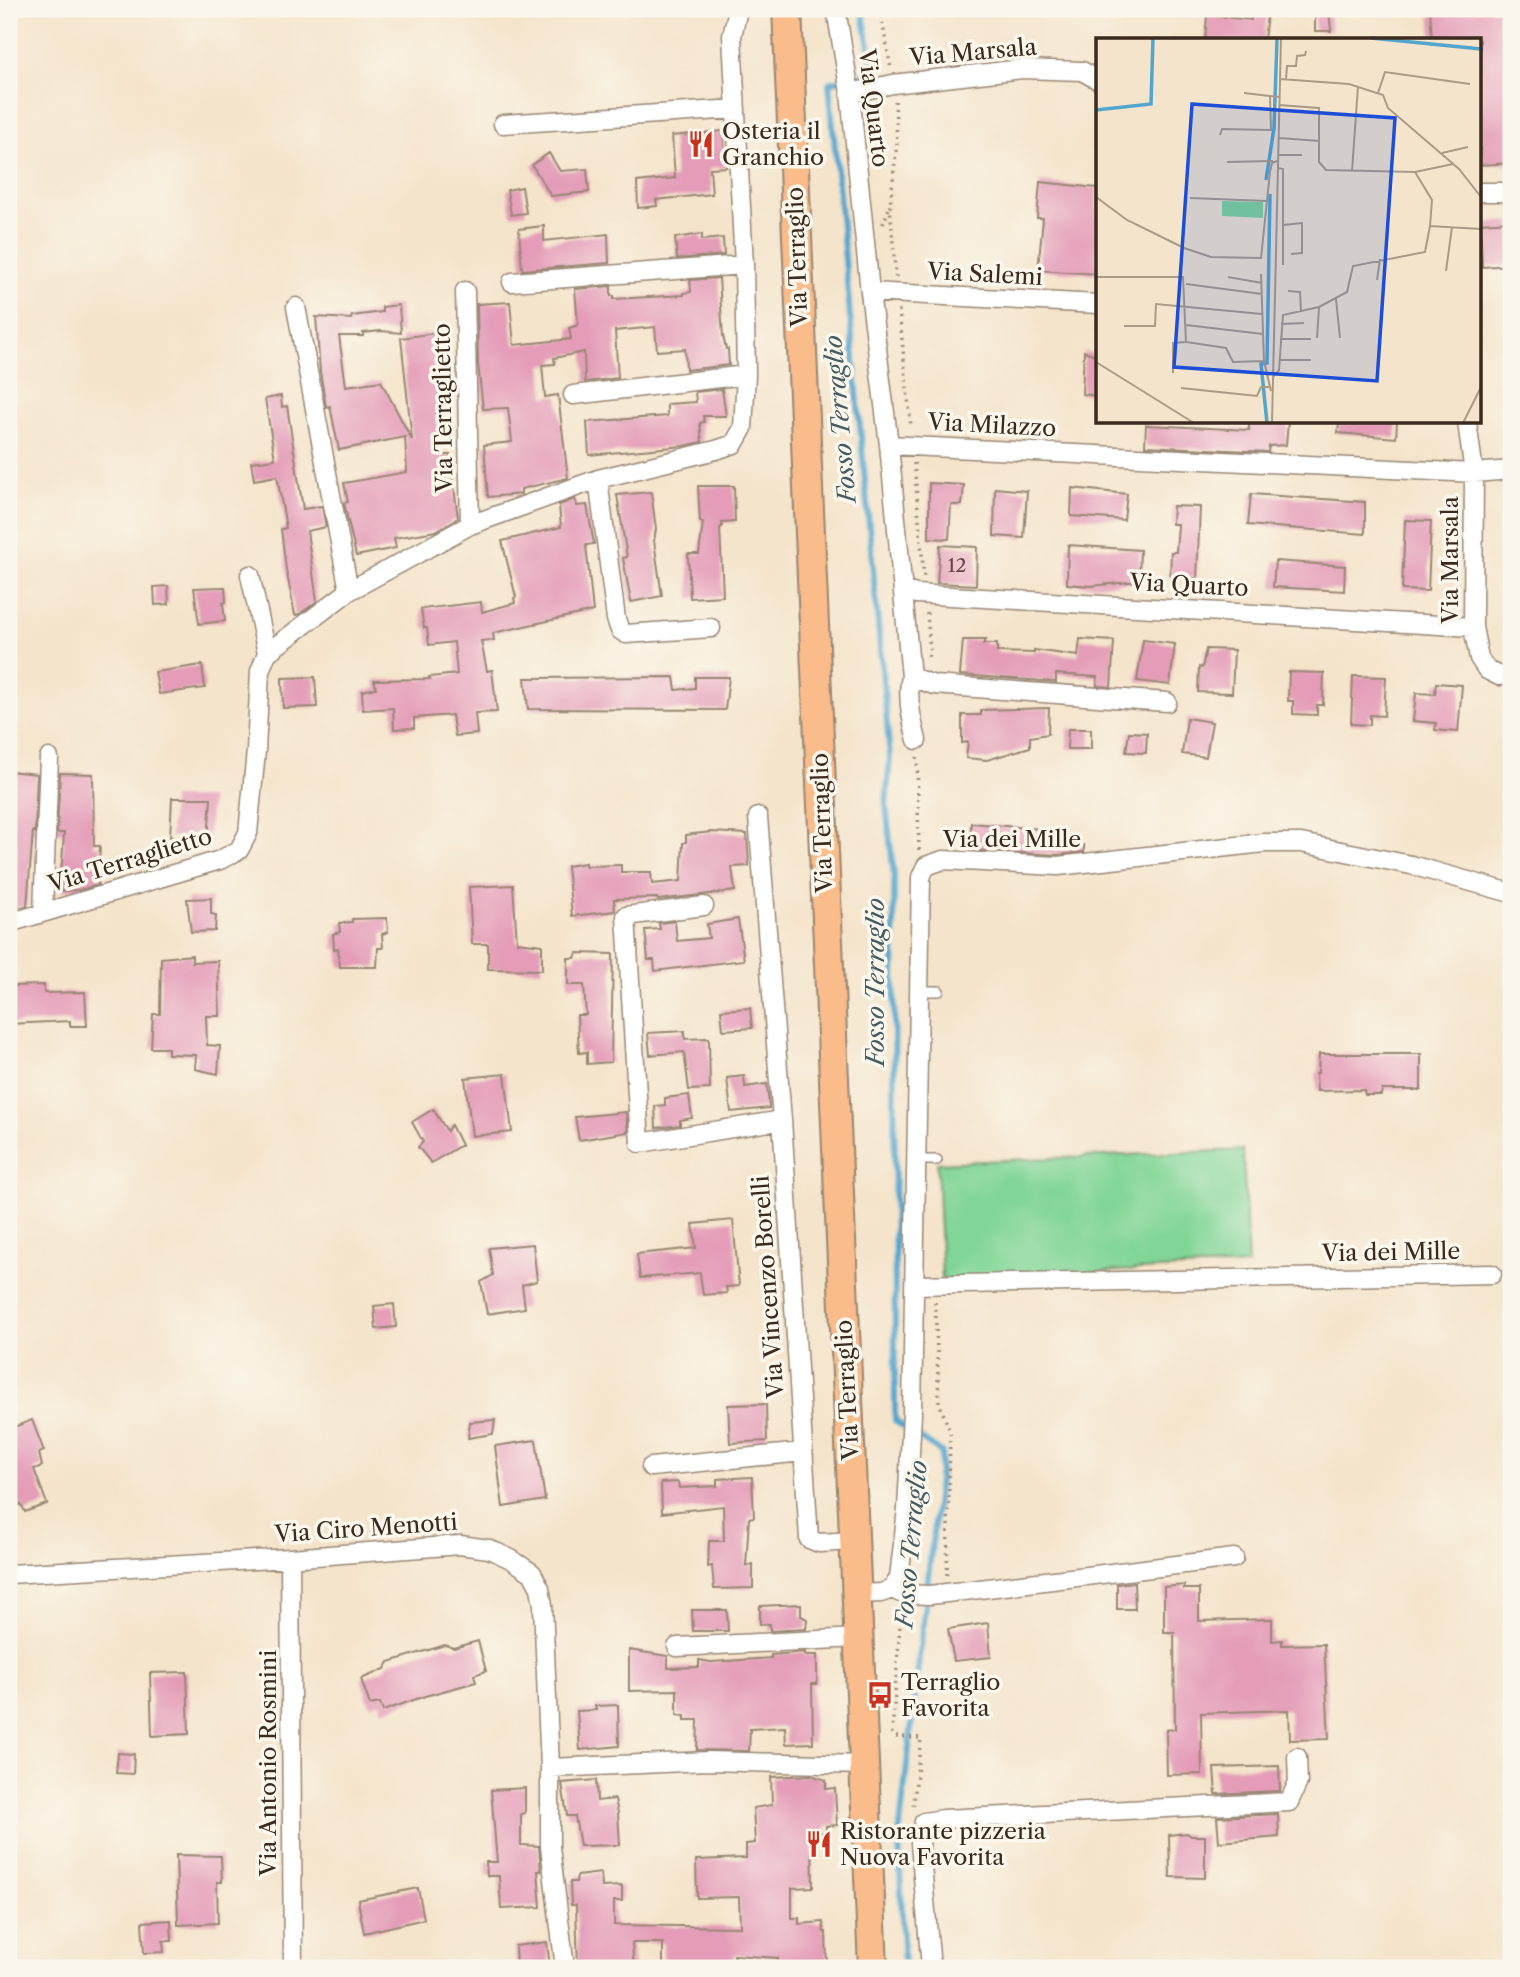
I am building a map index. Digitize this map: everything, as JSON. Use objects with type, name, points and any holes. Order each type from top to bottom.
[{"type":"main road","name":"Via Terraglio","points":[[787,9],[873,1968]]},
{"type":"street","name":"Via Terraglietto","points":[[9,923],[220,860],[239,850],[248,833],[260,671],[267,653],[349,591],[470,525],[598,479],[734,444],[743,428],[746,375],[744,265],[732,36],[738,9]]},
{"type":"street","name":"Via Quarto","points":[[836,9],[846,68],[853,90],[870,292],[889,445],[911,677],[909,684],[917,740]]},
{"type":"street","name":"Via Marsala","points":[[853,90],[1022,69],[1082,71],[1096,79]]},
{"type":"street","points":[[503,124],[736,109]]},
{"type":"street","points":[[1482,192],[1511,192]]},
{"type":"street","points":[[512,282],[744,265]]},
{"type":"street","name":"Via Terraglietto","points":[[465,291],[470,525]]},
{"type":"street","name":"Via Salemi","points":[[870,292],[1096,304]]},
{"type":"street","points":[[296,307],[349,591]]},
{"type":"street","points":[[573,395],[746,375]]},
{"type":"street","name":"Via Marsala","points":[[1467,424],[1474,473],[1472,627],[1479,658],[1487,670],[1499,676],[1511,675]]},
{"type":"street","name":"Via Milazzo","points":[[889,445],[1474,473],[1511,470]]},
{"type":"street","points":[[598,479],[616,618],[620,630],[626,634],[711,628]]},
{"type":"street","name":"Via Terraglietto","points":[[250,575],[267,653]]},
{"type":"street","name":"Via Quarto","points":[[903,590],[916,594],[1472,627]]},
{"type":"street","points":[[911,677],[934,685],[1167,702]]},
{"type":"street","name":"Via Terraglietto","points":[[43,912],[49,758]]},
{"type":"street","name":"Via Vincenzo Borelli","points":[[758,817],[782,1120],[809,1539],[819,1543],[854,1541]]},
{"type":"street","name":"Via dei Mille","points":[[902,1593],[899,1578],[912,1414],[921,877],[926,866],[943,860],[1058,866],[1264,843],[1301,843],[1411,865],[1511,893]]},
{"type":"street","points":[[704,906],[626,916],[640,1143],[782,1120]]},
{"type":"street","name":"Via dei Mille","points":[[914,1285],[1492,1274]]},
{"type":"street","points":[[651,1467],[803,1452]]},
{"type":"street","name":"Via Ciro Menotti","points":[[9,1574],[460,1545],[489,1549],[532,1573],[540,1588],[543,1605],[551,1847],[565,1968]]},
{"type":"street","name":"Via Antonio Rosmini","points":[[290,1558],[293,1968]]},
{"type":"street","points":[[856,1594],[939,1594],[1234,1559]]},
{"type":"street","points":[[677,1647],[858,1638]]},
{"type":"street","points":[[931,1968],[920,1843],[924,1822],[1289,1802],[1298,1782],[1297,1756]]},
{"type":"street","points":[[550,1768],[708,1761],[864,1765]]},
{"type":"lane","points":[[9,454],[9,462]]},
{"type":"lane","points":[[919,991],[939,991]]},
{"type":"lane","points":[[916,1160],[937,1160]]},
{"type":"path","points":[[880,9],[897,143],[890,206]]},
{"type":"path","points":[[917,740],[919,854],[926,866]]},
{"type":"path","points":[[934,1286],[939,1402],[950,1432],[939,1594]]},
{"type":"path","points":[[902,1593],[892,1732],[896,1737],[916,1737]]},
{"type":"green space","points":[[1243,1150],[1248,1265],[942,1279],[937,1163]]},
{"type":"building","points":[[1315,9],[1329,9],[1331,31],[1315,31]]},
{"type":"building","points":[[1430,9],[1511,9],[1511,82],[1507,82],[1511,163],[1482,165],[1482,38],[1432,38]]},
{"type":"building","points":[[1252,13],[1267,14],[1264,38],[1205,38],[1207,15],[1251,20]]},
{"type":"building","points":[[723,131],[726,167],[710,168],[712,194],[656,200],[657,206],[638,208],[637,182],[675,178],[672,136]]},
{"type":"building","points":[[549,153],[560,171],[587,169],[589,192],[551,196],[532,165]]},
{"type":"building","points":[[1040,182],[1096,188],[1096,274],[1038,270],[1043,218],[1037,218]]},
{"type":"building","points":[[522,187],[526,213],[511,215],[507,190]]},
{"type":"building","points":[[1511,221],[1511,265],[1482,267],[1482,223]]},
{"type":"building","points":[[544,226],[544,241],[608,234],[609,263],[522,270],[519,229]]},
{"type":"building","points":[[702,234],[702,240],[723,238],[724,255],[677,259],[675,238]]},
{"type":"building","points":[[719,278],[723,336],[728,349],[729,365],[686,370],[685,349],[657,351],[655,327],[615,331],[618,378],[585,382],[584,352],[554,358],[555,364],[542,365],[545,397],[558,395],[568,478],[521,489],[521,494],[488,497],[484,445],[512,442],[508,408],[483,409],[478,364],[477,304],[510,302],[514,345],[571,339],[569,328],[578,325],[575,289],[611,286],[611,296],[614,296],[614,299],[684,295],[691,292],[690,280]]},
{"type":"building","points":[[399,305],[401,333],[381,331],[363,333],[363,336],[339,336],[346,386],[381,381],[412,440],[401,338],[441,332],[444,377],[437,378],[441,414],[436,414],[442,455],[450,455],[458,518],[436,531],[394,538],[396,548],[356,556],[344,503],[348,502],[344,483],[407,472],[405,437],[339,450],[330,406],[326,407],[316,317],[351,319],[352,316],[382,312],[382,307]]},
{"type":"building","points":[[1084,351],[1096,355],[1096,396],[1082,394]]},
{"type":"building","points":[[722,389],[726,416],[703,416],[704,422],[700,423],[702,442],[589,455],[587,422],[667,416],[667,404],[696,402],[695,392]]},
{"type":"building","points":[[281,396],[282,407],[287,406],[303,509],[322,506],[326,527],[307,531],[317,601],[295,615],[286,569],[281,529],[286,528],[277,476],[254,480],[251,462],[275,459],[265,399]]},
{"type":"building","points":[[1249,424],[1288,424],[1286,445],[1269,446],[1268,452],[1145,446],[1146,425],[1249,430]]},
{"type":"building","points":[[1339,424],[1397,424],[1396,438],[1338,433]]},
{"type":"building","points":[[929,483],[964,485],[962,505],[951,505],[949,539],[929,538]]},
{"type":"building","points":[[698,486],[734,486],[735,522],[722,523],[720,528],[723,596],[690,598],[688,554],[699,554],[703,522],[700,522]]},
{"type":"building","points":[[995,488],[1027,491],[1024,538],[994,536]]},
{"type":"building","points":[[1072,488],[1127,494],[1124,520],[1071,516]]},
{"type":"building","points":[[651,492],[656,529],[654,541],[662,596],[631,602],[623,558],[627,557],[617,495]]},
{"type":"building","points":[[1251,494],[1365,502],[1365,534],[1248,525]]},
{"type":"building","points":[[575,499],[577,506],[587,505],[594,544],[586,545],[593,611],[493,633],[494,640],[481,641],[487,671],[492,670],[497,712],[475,713],[477,734],[455,736],[452,715],[414,718],[414,728],[394,729],[393,708],[363,710],[362,691],[376,688],[374,680],[430,679],[429,677],[457,674],[454,642],[429,645],[421,609],[481,602],[482,612],[515,603],[516,597],[502,541],[561,527],[559,505]]},
{"type":"building","points":[[1173,506],[1200,507],[1197,578],[1170,577],[1171,552],[1176,552],[1178,524],[1172,524]]},
{"type":"building","points":[[1405,520],[1431,521],[1428,591],[1402,590]]},
{"type":"building","points":[[940,545],[977,547],[976,585],[937,583]]},
{"type":"building","points":[[1068,545],[1140,550],[1139,581],[1091,586],[1067,584]]},
{"type":"building","points":[[1275,561],[1345,566],[1344,591],[1273,587]]},
{"type":"building","points":[[168,586],[169,604],[155,605],[154,587]]},
{"type":"building","points":[[225,587],[225,621],[199,624],[194,588]]},
{"type":"building","points":[[1080,639],[1114,641],[1111,687],[1097,686],[1097,677],[1056,674],[1056,682],[960,675],[963,640],[986,640],[983,644],[997,644],[997,652],[1034,653],[1034,650],[1078,656]]},
{"type":"building","points":[[1143,640],[1175,644],[1170,685],[1137,681]]},
{"type":"building","points":[[1206,649],[1234,650],[1232,693],[1198,692],[1199,667],[1202,668]]},
{"type":"building","points":[[202,665],[205,688],[159,694],[155,672]]},
{"type":"building","points":[[1289,672],[1324,673],[1323,705],[1317,705],[1317,715],[1293,714],[1293,701],[1288,701]]},
{"type":"building","points":[[1353,676],[1386,677],[1384,716],[1370,715],[1370,725],[1351,724]]},
{"type":"building","points":[[315,677],[317,707],[283,708],[282,678]]},
{"type":"building","points":[[674,677],[676,690],[695,688],[695,677],[729,677],[725,710],[528,709],[525,678]]},
{"type":"building","points":[[1436,683],[1462,685],[1458,732],[1435,730],[1436,723],[1413,721],[1416,693],[1435,694]]},
{"type":"building","points":[[1049,708],[1048,734],[1030,737],[1030,747],[987,760],[966,758],[968,742],[962,743],[962,715],[981,715],[981,710]]},
{"type":"building","points":[[1187,718],[1212,722],[1206,757],[1182,754]]},
{"type":"building","points":[[1068,729],[1091,729],[1091,749],[1067,749]]},
{"type":"building","points":[[1129,732],[1147,733],[1146,753],[1126,752]]},
{"type":"building","points":[[9,771],[37,774],[35,832],[33,831],[27,906],[22,907],[9,906]]},
{"type":"building","points":[[60,773],[93,774],[94,846],[100,846],[98,885],[79,890],[60,891],[64,833],[57,833]]},
{"type":"building","points":[[172,798],[211,798],[208,839],[170,837]]},
{"type":"building","points":[[971,823],[1040,829],[1039,844],[1084,845],[1084,852],[1058,855],[970,850]]},
{"type":"building","points":[[711,832],[747,834],[749,866],[732,867],[735,891],[658,900],[614,899],[615,911],[572,916],[567,866],[585,863],[585,866],[621,865],[621,872],[651,872],[652,884],[681,881],[683,843],[686,842],[686,835]]},
{"type":"building","points":[[513,885],[517,942],[542,945],[542,970],[488,969],[488,944],[472,944],[469,887]]},
{"type":"building","points":[[211,898],[211,914],[216,915],[215,931],[191,932],[187,899]]},
{"type":"building","points":[[387,918],[388,932],[382,934],[383,948],[378,948],[377,967],[340,967],[338,948],[334,949],[333,934],[340,932],[339,923],[352,922],[352,919]]},
{"type":"building","points":[[738,919],[744,960],[655,971],[654,960],[648,960],[645,930],[660,929],[659,923],[675,921],[677,941],[709,938],[707,924]]},
{"type":"building","points":[[577,953],[613,954],[611,1062],[587,1064],[587,1052],[579,1053],[577,1015],[586,1015],[584,985],[568,985],[568,958],[575,958]]},
{"type":"building","points":[[192,955],[192,962],[218,961],[220,1016],[206,1016],[207,1045],[220,1046],[218,1074],[195,1069],[196,1055],[168,1054],[168,1048],[151,1048],[153,1014],[160,1014],[161,958]]},
{"type":"building","points":[[44,985],[44,993],[85,992],[87,1026],[70,1026],[70,1021],[9,1024],[9,986]]},
{"type":"building","points":[[750,1008],[752,1028],[723,1030],[721,1010]]},
{"type":"building","points":[[685,1031],[685,1039],[709,1038],[710,1089],[689,1090],[684,1052],[650,1055],[648,1033]]},
{"type":"building","points":[[1319,1054],[1421,1054],[1421,1090],[1382,1090],[1381,1095],[1365,1095],[1364,1090],[1317,1091]]},
{"type":"building","points":[[505,1074],[512,1132],[472,1136],[465,1078]]},
{"type":"building","points":[[744,1076],[745,1087],[767,1084],[769,1108],[731,1112],[727,1078]]},
{"type":"building","points":[[689,1095],[692,1118],[680,1120],[680,1125],[656,1128],[655,1106],[665,1105],[665,1098]]},
{"type":"building","points":[[433,1109],[447,1131],[451,1125],[461,1145],[431,1163],[418,1147],[423,1142],[412,1122]]},
{"type":"building","points":[[626,1112],[628,1132],[579,1140],[575,1117]]},
{"type":"building","points":[[733,1220],[739,1286],[726,1287],[727,1293],[703,1295],[700,1273],[640,1278],[637,1254],[696,1248],[693,1224]]},
{"type":"building","points":[[533,1244],[537,1281],[522,1285],[525,1308],[487,1314],[481,1282],[493,1275],[489,1248]]},
{"type":"building","points":[[394,1304],[396,1327],[376,1329],[374,1306]]},
{"type":"building","points":[[766,1404],[767,1441],[730,1443],[728,1405]]},
{"type":"building","points":[[32,1420],[44,1451],[39,1453],[42,1466],[34,1469],[47,1504],[25,1512],[21,1504],[9,1510],[9,1429]]},
{"type":"building","points":[[495,1420],[493,1434],[468,1438],[470,1422]]},
{"type":"building","points":[[536,1440],[545,1500],[503,1507],[495,1446]]},
{"type":"building","points":[[752,1477],[754,1517],[749,1518],[746,1566],[753,1564],[753,1588],[714,1589],[712,1566],[708,1567],[709,1541],[724,1541],[723,1506],[662,1513],[661,1483],[678,1482],[679,1488],[717,1486],[717,1479]]},
{"type":"building","points":[[1134,1582],[1135,1609],[1117,1609],[1117,1584]]},
{"type":"building","points":[[1184,1585],[1184,1589],[1199,1589],[1199,1621],[1272,1619],[1272,1641],[1282,1640],[1282,1645],[1324,1644],[1329,1739],[1290,1740],[1289,1710],[1201,1713],[1202,1774],[1167,1775],[1166,1730],[1175,1729],[1174,1632],[1164,1632],[1164,1587]]},
{"type":"building","points":[[801,1604],[801,1616],[807,1619],[806,1629],[770,1631],[770,1624],[760,1624],[760,1606]]},
{"type":"building","points":[[692,1610],[727,1610],[728,1631],[693,1631]]},
{"type":"building","points":[[988,1623],[991,1657],[954,1661],[948,1629]]},
{"type":"building","points":[[478,1641],[486,1671],[474,1675],[476,1682],[383,1711],[380,1703],[370,1705],[361,1679],[385,1669],[389,1662],[445,1645],[454,1648]]},
{"type":"building","points":[[629,1650],[668,1656],[668,1668],[699,1667],[699,1660],[711,1662],[771,1658],[771,1655],[805,1652],[805,1655],[817,1655],[817,1684],[812,1684],[813,1743],[786,1744],[785,1727],[750,1729],[749,1751],[697,1750],[698,1720],[685,1720],[685,1716],[677,1715],[677,1690],[629,1691]]},
{"type":"building","points":[[187,1672],[189,1734],[152,1736],[150,1673]]},
{"type":"building","points":[[618,1705],[619,1746],[580,1750],[577,1711],[596,1710],[595,1706]]},
{"type":"building","points":[[118,1753],[134,1754],[133,1774],[116,1773]]},
{"type":"building","points":[[1279,1766],[1280,1791],[1216,1794],[1214,1768]]},
{"type":"building","points":[[811,1775],[826,1780],[826,1789],[835,1788],[837,1825],[826,1826],[826,1832],[812,1834],[813,1887],[792,1888],[792,1918],[799,1918],[799,1924],[823,1922],[826,1932],[827,1968],[778,1968],[778,1958],[734,1955],[735,1968],[663,1968],[663,1943],[632,1943],[634,1968],[578,1968],[576,1905],[571,1905],[570,1882],[576,1882],[577,1876],[601,1873],[602,1887],[622,1886],[622,1901],[614,1901],[614,1925],[740,1927],[739,1897],[697,1898],[696,1860],[746,1858],[746,1844],[755,1843],[753,1808],[772,1805],[771,1777]]},
{"type":"building","points":[[596,1780],[597,1801],[615,1799],[620,1845],[580,1846],[575,1816],[567,1816],[562,1783]]},
{"type":"building","points":[[525,1788],[525,1813],[521,1814],[521,1845],[539,1846],[541,1907],[501,1909],[499,1876],[487,1876],[486,1862],[497,1862],[491,1790]]},
{"type":"building","points":[[1278,1814],[1279,1837],[1219,1842],[1217,1817]]},
{"type":"building","points":[[1187,1833],[1191,1836],[1205,1836],[1205,1878],[1170,1877],[1169,1835]]},
{"type":"building","points":[[176,1855],[221,1856],[222,1882],[217,1882],[218,1923],[178,1925]]},
{"type":"building","points":[[418,1888],[424,1919],[364,1933],[358,1900]]},
{"type":"building","points":[[171,1920],[172,1941],[163,1941],[164,1952],[144,1953],[142,1922]]},
{"type":"building","points":[[547,1942],[550,1968],[516,1968],[515,1946]]},
{"type":"waterway","name":"Fosso Terraglio","points":[[862,9],[874,72],[829,83],[890,757],[886,806],[894,876],[895,1421],[942,1453],[899,1837],[904,1968]]},
{"type":"place","name":"Osteria il Granchio","points":[[701,144]]},
{"type":"place","name":"Terraglio Favorita","points":[[880,1695]]},
{"type":"place","name":"Ristorante pizzeria Nuova Favorita","points":[[819,1844]]}]
